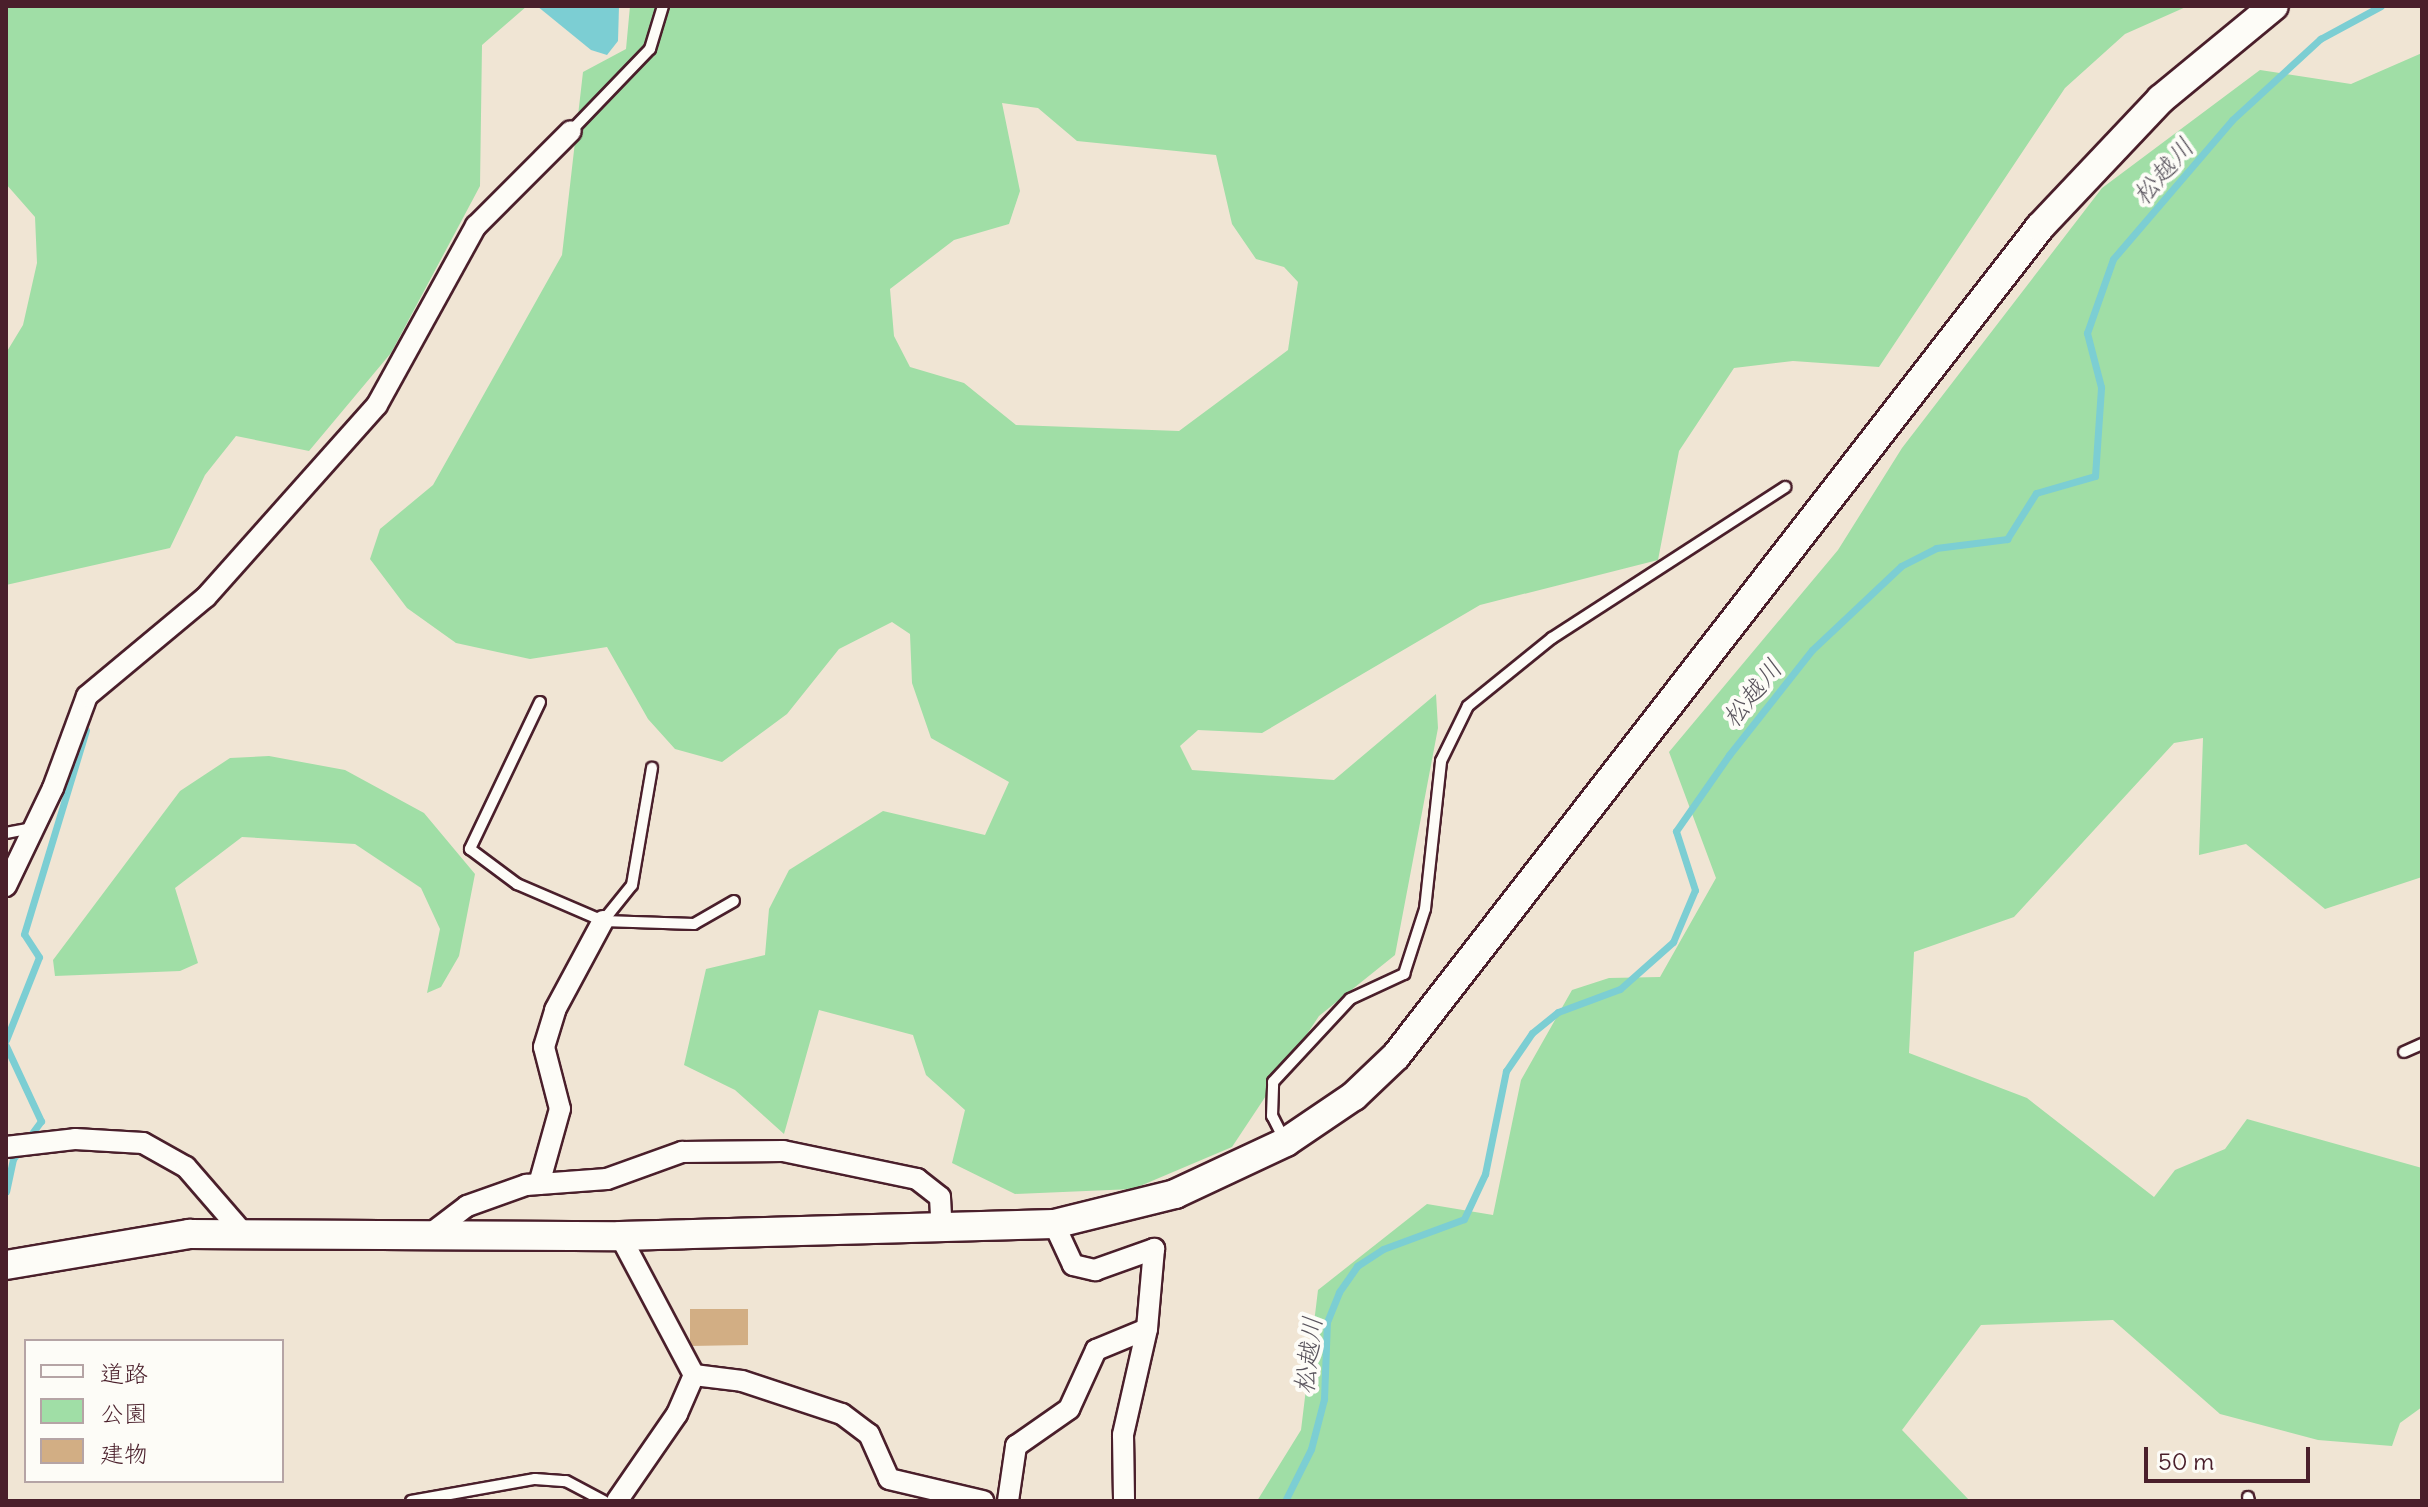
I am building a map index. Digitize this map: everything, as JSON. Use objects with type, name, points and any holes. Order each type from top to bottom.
[{"type":"street","points":[[6,1265],[131,1239],[244,1234],[620,1236],[942,1231],[1054,1224],[1175,1194],[1286,1142],[1354,1096],[1396,1056],[2040,227],[2161,99],[2274,6]]},
{"type":"street","points":[[6,886],[36,828],[87,696],[206,597],[377,405],[476,226],[571,131]]},
{"type":"street","points":[[539,1184],[560,1109],[544,1047],[555,1010],[603,921]]},
{"type":"street","points":[[6,1147],[75,1139],[143,1143],[186,1167],[244,1234]]},
{"type":"street","points":[[429,1235],[467,1206],[539,1184],[607,1179],[682,1152],[783,1151],[917,1179],[940,1197],[942,1231]]},
{"type":"street","points":[[1054,1224],[1073,1265],[1095,1270],[1154,1249],[1147,1329],[1123,1435],[1124,1501]]},
{"type":"street","points":[[620,1236],[694,1375],[819,1404],[869,1434],[889,1479],[983,1501]]},
{"type":"street","points":[[1008,1501],[1016,1446],[1069,1409],[1096,1350],[1147,1329]]},
{"type":"street","points":[[617,1501],[677,1414],[694,1375]]},
{"type":"lane","points":[[571,131],[650,49],[663,6]]},
{"type":"lane","points":[[1286,1142],[1272,1116],[1273,1082],[1350,999],[1404,974],[1425,909],[1441,761],[1468,706],[1552,638],[1785,487]]},
{"type":"lane","points":[[540,702],[470,849],[517,884],[603,921],[694,924],[734,901]]},
{"type":"lane","points":[[603,921],[632,885],[652,768]]},
{"type":"lane","points":[[6,833],[36,828]]},
{"type":"lane","points":[[2404,1052],[2422,1044]]},
{"type":"lane","points":[[411,1501],[535,1479],[566,1481],[604,1501]]},
{"type":"green space","points":[[6,6],[527,6],[482,45],[480,186],[391,353],[309,451],[236,436],[205,475],[170,548],[6,585],[6,353],[23,325],[37,263],[35,217],[6,184]]},
{"type":"green space","points":[[630,6],[2188,6],[2125,34],[2065,88],[1879,367],[1793,361],[1734,368],[1679,451],[1658,560],[1480,605],[1262,733],[1198,730],[1180,746],[1192,770],[1334,780],[1436,694],[1438,728],[1395,955],[1319,1016],[1232,1147],[1133,1189],[1015,1194],[952,1163],[965,1110],[926,1075],[913,1035],[819,1010],[784,1134],[735,1090],[684,1065],[706,969],[765,955],[769,909],[789,870],[883,811],[985,835],[1009,782],[931,738],[912,683],[910,634],[892,622],[839,649],[787,714],[722,762],[675,749],[648,719],[607,647],[530,659],[456,643],[407,608],[370,559],[380,529],[433,485],[562,255],[583,72],[626,49]],"holes":[[[1002,103],[1038,108],[1077,141],[1216,155],[1232,224],[1256,259],[1284,267],[1298,282],[1288,350],[1179,431],[1016,425],[964,383],[910,367],[894,336],[890,289],[954,240],[1009,224],[1020,191]]]},
{"type":"green space","points":[[2422,53],[2422,877],[2325,909],[2246,844],[2199,855],[2203,738],[2174,743],[2014,917],[1914,952],[1909,1053],[2027,1098],[2154,1197],[2175,1170],[2225,1149],[2247,1119],[2422,1168],[2422,1407],[2400,1423],[2392,1446],[2318,1440],[2220,1414],[2113,1320],[1981,1325],[1902,1430],[1970,1501],[1257,1501],[1301,1430],[1318,1290],[1427,1204],[1493,1215],[1521,1080],[1572,990],[1609,978],[1660,977],[1716,878],[1669,752],[1838,550],[1902,448],[2102,188],[2260,70],[2351,84]]},
{"type":"green space","points":[[269,756],[345,770],[424,813],[475,874],[459,956],[441,987],[427,993],[440,929],[421,888],[355,844],[242,837],[175,888],[198,963],[180,971],[55,976],[53,960],[180,791],[230,758]]},
{"type":"water","points":[[537,6],[619,6],[618,41],[607,55],[591,50]]},
{"type":"building","points":[[690,1309],[748,1309],[748,1345],[690,1346]]},
{"type":"waterway","name":"松越川","points":[[1285,1501],[1311,1449],[1324,1399],[1327,1322],[1339,1292],[1357,1266],[1383,1249],[1464,1219],[1485,1174],[1506,1071],[1532,1033],[1558,1012],[1620,989],[1673,942],[1695,890],[1676,831],[1729,755],[1812,650],[1901,566],[1936,548],[2007,539],[2036,493],[2095,476],[2101,387],[2087,333],[2113,259],[2232,120],[2320,39],[2381,6]]},
{"type":"waterway","points":[[6,1040],[39,957],[24,934],[86,730]]},
{"type":"waterway","points":[[6,1046],[41,1121],[13,1159],[6,1191]]}]
